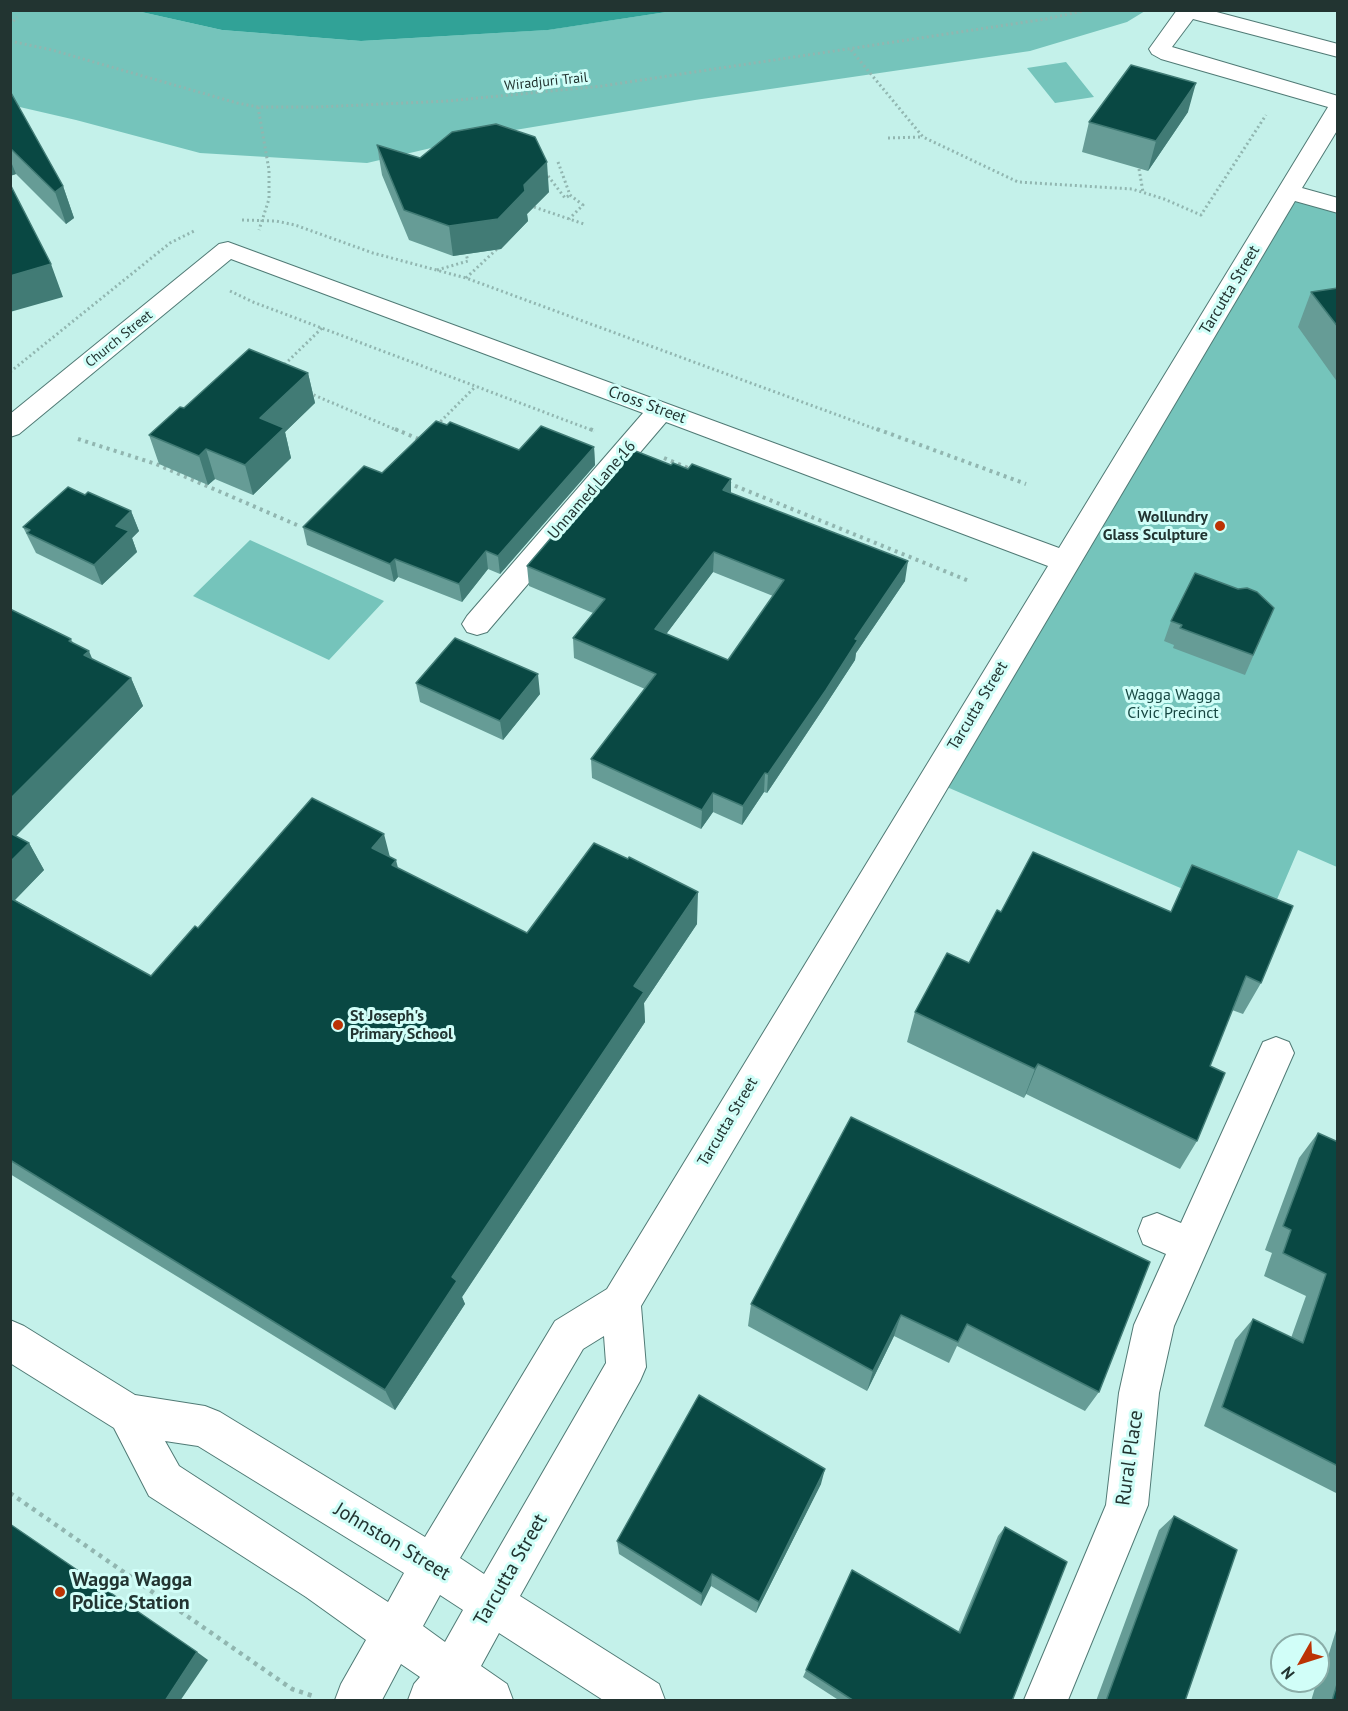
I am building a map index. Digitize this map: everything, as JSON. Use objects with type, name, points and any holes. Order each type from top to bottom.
[{"type":"street","points":[[1338,51],[1190,12],[1183,16],[1160,49],[1169,54],[1338,103]]},
{"type":"street","name":"Tarcutta Street","points":[[338,1699],[395,1632],[471,1497],[569,1335],[621,1303],[1338,109]]},
{"type":"street","points":[[1289,192],[1338,206]]},
{"type":"street","name":"Church Street","points":[[10,428],[195,277],[236,252]]},
{"type":"street","name":"Cross Street","points":[[236,252],[1066,561]]},
{"type":"street","name":"Unnamed Lane 16","points":[[477,624],[661,411]]},
{"type":"street","name":"Rural Place","points":[[1046,1701],[1127,1505],[1139,1393],[1174,1238],[1276,1053]]},
{"type":"street","name":"Tarcutta Street","points":[[441,1687],[492,1605],[626,1367],[621,1303]]},
{"type":"street","name":"Johnston Street","points":[[10,1340],[128,1414],[204,1427],[433,1566],[643,1701]]},
{"type":"street","name":"Johnston Street","points":[[128,1414],[164,1481],[395,1632],[441,1687],[491,1701]]},
{"type":"path","name":"Wiradjuri Trail","points":[[10,41],[52,50],[162,83],[258,107],[382,104],[507,97],[602,86],[1046,20],[1088,10]]},
{"type":"path","points":[[10,25],[17,17]]},
{"type":"path","points":[[850,50],[922,137],[1018,182],[1132,189],[1202,215]]},
{"type":"path","points":[[236,252],[261,225],[269,199],[269,170],[258,107]]},
{"type":"path","points":[[888,138],[922,137]]},
{"type":"path","points":[[558,162],[570,195],[583,205],[569,219]]},
{"type":"path","points":[[1139,169],[1143,192]]},
{"type":"path","points":[[539,170],[548,175],[565,198],[570,195]]},
{"type":"path","points":[[534,207],[584,224]]},
{"type":"path","points":[[466,278],[497,249]]},
{"type":"path","points":[[436,270],[468,261],[466,254]]},
{"type":"path","points":[[195,277],[696,471]]},
{"type":"path","points":[[274,375],[322,328]]},
{"type":"path","points":[[414,448],[476,385]]},
{"type":"path","points":[[304,391],[427,442]]},
{"type":"path","points":[[78,439],[156,464],[297,525]]},
{"type":"path","points":[[156,464],[164,456]]},
{"type":"path","points":[[718,480],[969,581]]},
{"type":"path","points":[[10,1493],[292,1689],[338,1699]]},
{"type":"green space","points":[[11,11],[137,11],[222,30],[361,41],[547,30],[673,11],[1145,11],[1127,22],[1030,51],[695,100],[491,134],[367,163],[200,153],[11,105]]},
{"type":"green space","points":[[1066,62],[1094,97],[1055,103],[1027,68]]},
{"type":"green space","name":"Wagga Wagga Civic Precinct","points":[[1289,192],[1337,206],[1337,867],[1298,850],[1266,925],[933,781]]},
{"type":"green space","points":[[250,540],[384,601],[329,660],[193,596]]},
{"type":"shaded area","points":[[137,11],[673,11],[548,30],[361,41],[222,30]]},
{"type":"building","points":[[1131,65],[1196,83],[1156,141],[1089,122]]},
{"type":"building","points":[[10,91],[63,186],[55,192],[10,148]]},
{"type":"building","points":[[496,124],[535,137],[547,162],[524,185],[525,191],[498,219],[449,226],[404,210],[377,145],[420,158],[452,132]]},
{"type":"building","points":[[10,184],[51,264],[10,276]]},
{"type":"building","points":[[1338,288],[1338,327],[1311,292]]},
{"type":"building","points":[[249,349],[308,373],[260,418],[284,428],[245,465],[206,449],[199,456],[149,435],[180,407],[184,408]]},
{"type":"building","points":[[436,421],[447,425],[450,422],[519,450],[541,426],[594,447],[498,556],[486,551],[459,584],[395,559],[390,564],[303,527],[364,466],[382,473]]},
{"type":"building","points":[[628,448],[671,465],[673,463],[688,469],[692,464],[731,479],[723,490],[908,561],[855,639],[858,640],[826,690],[743,806],[713,793],[702,810],[591,759],[656,674],[573,638],[605,599],[527,566]],"holes":[[[714,552],[784,580],[728,660],[655,629]]]},
{"type":"building","points":[[68,487],[85,495],[88,492],[131,511],[116,526],[129,531],[94,565],[27,533],[30,530],[23,527]]},
{"type":"building","points":[[1195,573],[1238,589],[1247,588],[1257,592],[1274,608],[1253,655],[1180,628],[1182,625],[1171,621]]},
{"type":"building","points":[[10,609],[71,639],[69,641],[89,651],[84,655],[131,678],[10,799]]},
{"type":"building","points":[[455,638],[538,674],[500,721],[416,683]]},
{"type":"building","points":[[312,798],[384,834],[372,848],[396,860],[392,865],[527,933],[594,843],[628,859],[629,857],[698,892],[634,986],[644,992],[452,1277],[457,1281],[385,1390],[10,1160],[10,898],[151,976],[195,926],[198,928]]},
{"type":"building","points":[[10,833],[29,843],[10,862]]},
{"type":"building","points":[[1033,852],[1171,912],[1192,865],[1293,906],[1261,983],[1246,976],[1210,1066],[1225,1073],[1197,1141],[1038,1064],[1035,1069],[915,1012],[947,953],[969,963],[997,910],[1001,912]]},
{"type":"building","points":[[851,1117],[1150,1262],[1099,1392],[967,1324],[958,1342],[901,1315],[873,1371],[751,1304]]},
{"type":"building","points":[[1318,1133],[1338,1142],[1338,1466],[1222,1407],[1253,1319],[1303,1343],[1326,1274],[1283,1253],[1291,1230],[1283,1226]]},
{"type":"building","points":[[699,1395],[825,1469],[759,1602],[712,1574],[702,1594],[617,1541]]},
{"type":"building","points":[[1174,1516],[1237,1550],[1185,1701],[1106,1701]]},
{"type":"building","name":"Wagga Wagga Police Station","points":[[10,1524],[197,1652],[165,1701],[10,1701]]},
{"type":"building","points":[[1005,1527],[1067,1562],[1012,1701],[854,1701],[806,1670],[852,1570],[960,1633]]},
{"type":"building","points":[[1338,1681],[1338,1701],[1332,1701]]},
{"type":"place","name":"Wollundry Glass Sculpture","points":[[1220,526]]},
{"type":"place","name":"St Joseph's Primary School","points":[[338,1025]]},
{"type":"place","name":"Wagga Wagga Police Station","points":[[60,1592]]}]
